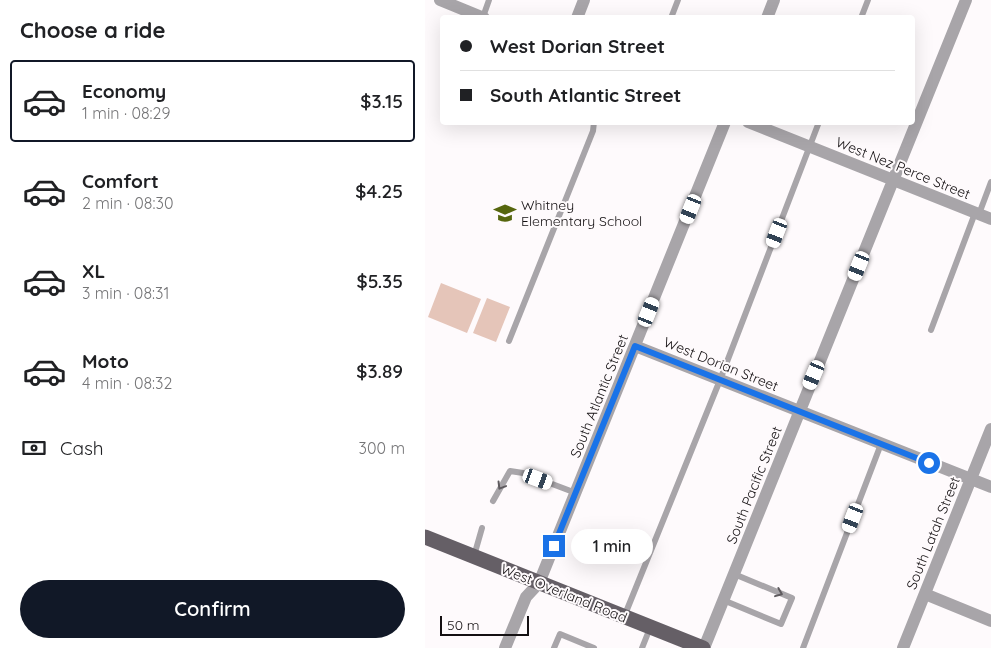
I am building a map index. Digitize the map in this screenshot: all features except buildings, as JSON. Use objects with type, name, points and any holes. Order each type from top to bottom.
[{"type":"main road","name":"West Overland Road","points":[[425,537],[651,627],[685,645],[704,648]]},
{"type":"street","points":[[440,0],[477,15]]},
{"type":"street","points":[[578,15],[584,0]]},
{"type":"street","points":[[768,15],[774,0]]},
{"type":"street","name":"South Pacific Street","points":[[704,648],[799,411],[895,181],[966,0]]},
{"type":"street","name":"South Atlantic Street","points":[[505,648],[526,597],[539,583],[724,125]]},
{"type":"street","name":"West Nez Perce Street","points":[[755,125],[991,219]]},
{"type":"street","name":"West Dorian Street","points":[[635,346],[991,487]]},
{"type":"street","name":"South Latah Street","points":[[903,648],[991,429]]},
{"type":"street","points":[[925,594],[991,621]]},
{"type":"lane","points":[[483,15],[489,0]]},
{"type":"lane","points":[[672,15],[678,0]]},
{"type":"lane","points":[[862,15],[868,0]]},
{"type":"lane","points":[[509,341],[593,131],[594,125]]},
{"type":"lane","points":[[624,616],[720,380],[818,125]]},
{"type":"lane","points":[[931,330],[991,182]]},
{"type":"lane","points":[[803,648],[881,444]]},
{"type":"lane","points":[[493,501],[510,471],[523,473],[576,493]]},
{"type":"lane","points":[[474,557],[482,528]]},
{"type":"lane","points":[[723,600],[781,624],[792,598],[734,574]]},
{"type":"lane","points":[[642,648],[651,627]]},
{"type":"lane","points":[[554,648],[560,634],[594,648]]},
{"type":"shaded area","points":[[441,283],[481,299],[467,333],[428,317]]},
{"type":"shaded area","points":[[487,298],[510,307],[496,342],[473,333]]},
{"type":"place","name":"Whitney Elementary School","points":[[505,213]]},
{"type":"route","points":[[554,546],[635,346],[929,463]]}]
